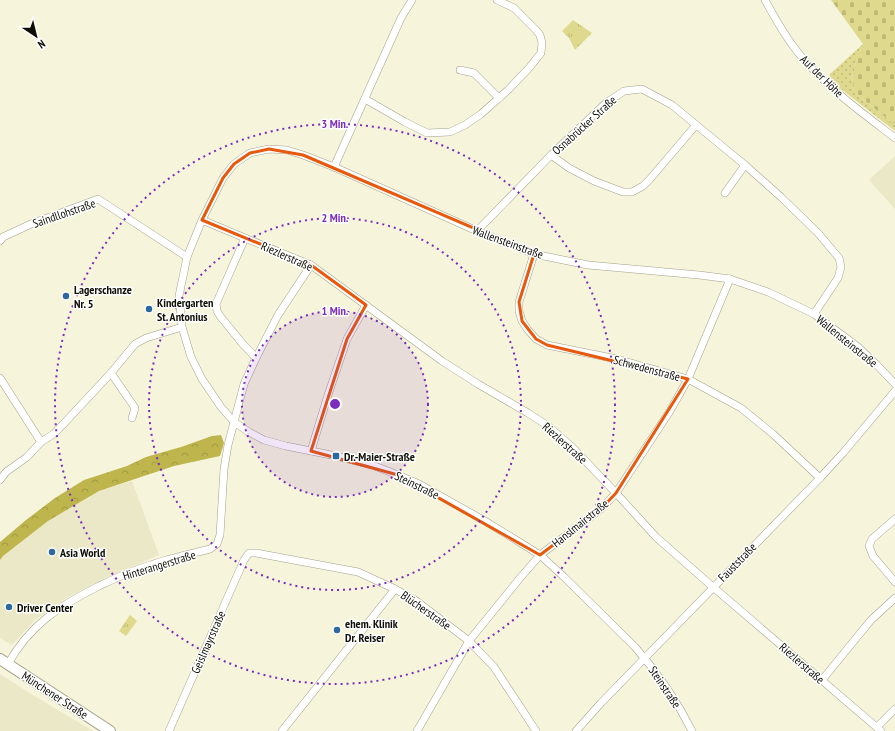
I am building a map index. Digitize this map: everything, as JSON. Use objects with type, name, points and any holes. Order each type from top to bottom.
[{"type":"main road","name":"Münchener Straße","points":[[4,661],[110,731]]},
{"type":"street","points":[[334,168],[401,18],[412,0]]},
{"type":"street","points":[[365,99],[427,133],[450,132],[465,125],[481,114],[508,90],[541,53],[542,43],[540,35],[536,30],[514,8],[497,0]]},
{"type":"street","name":"Auf der Höhe","points":[[765,0],[786,37],[819,76],[895,138]]},
{"type":"street","points":[[460,70],[474,73],[499,98]]},
{"type":"street","name":"Osnabrücker Straße","points":[[477,231],[551,155],[606,103],[624,91],[642,89],[672,105],[745,165],[818,233],[839,258],[841,267],[838,278],[814,314]]},
{"type":"street","points":[[551,155],[569,168],[594,181],[623,192],[632,192],[643,186],[650,179],[696,125]]},
{"type":"street","name":"Wallensteinstraße","points":[[187,257],[202,220],[223,178],[234,164],[250,153],[269,149],[287,150],[334,168],[477,231],[534,254],[588,265],[700,275],[730,280],[768,292],[814,314],[858,347],[895,384]]},
{"type":"street","points":[[725,194],[745,165]]},
{"type":"street","name":"Saindllohstraße","points":[[0,241],[3,237],[31,224],[98,199],[187,257]]},
{"type":"street","name":"Riezlerstraße","points":[[202,220],[311,265],[442,361],[548,426],[572,447],[656,537],[879,729]]},
{"type":"street","points":[[245,238],[216,304],[217,311],[220,316],[256,358]]},
{"type":"street","name":"Schwedenstraße","points":[[534,254],[519,302],[519,311],[522,321],[536,339],[547,345],[617,359],[688,379],[741,408],[773,434],[820,478]]},
{"type":"street","name":"Steinstraße","points":[[187,257],[179,296],[182,327],[191,357],[202,379],[221,407],[234,422],[264,440],[372,465],[398,474],[419,484],[481,519],[540,555],[563,576],[644,658],[666,687],[692,731]]},
{"type":"street","name":"Hinterangerstraße","points":[[4,661],[12,656],[36,626],[51,614],[79,596],[116,578],[150,565],[210,550],[217,544],[220,535],[224,469],[228,445],[244,384],[278,315],[311,265]]},
{"type":"street","name":"Hanslmairstraße","points":[[417,731],[468,641],[540,555],[601,510],[616,493],[670,411],[688,379],[730,280]]},
{"type":"street","points":[[311,451],[347,339],[366,305]]},
{"type":"street","points":[[0,480],[6,472],[27,457],[42,442],[55,433],[111,373],[135,344],[146,338],[182,327]]},
{"type":"street","points":[[111,373],[135,408],[132,418]]},
{"type":"street","points":[[0,378],[42,442]]},
{"type":"street","name":"Fauststraße","points":[[576,731],[644,658],[820,478],[895,392]]},
{"type":"street","points":[[895,519],[872,539],[869,546],[873,556],[895,582]]},
{"type":"street","name":"Blücherstraße","points":[[249,553],[256,553],[358,572],[415,600],[468,641],[494,667],[536,731]]},
{"type":"street","name":"Geislmayrstraße","points":[[169,731],[244,560],[249,553]]},
{"type":"street","points":[[282,731],[395,589]]},
{"type":"street","points":[[822,680],[871,620],[895,598]]},
{"type":"street","points":[[879,729],[895,709]]},
{"type":"highlighted area","points":[[269,149],[303,155],[534,254],[519,302],[522,321],[536,339],[547,345],[688,379],[616,493],[601,509],[540,555],[398,475],[311,451],[347,339],[366,305],[311,265],[202,220],[223,178],[234,164],[250,153]]},
{"type":"shaded area","points":[[895,156],[895,209],[869,180]]},
{"type":"shaded area","points":[[132,481],[159,555],[101,580],[68,597],[35,620],[12,645],[0,638],[0,560],[3,556],[48,521],[99,491]]},
{"type":"shaded area","points":[[0,674],[36,697],[93,731],[0,731]]},
{"type":"green space","points":[[831,0],[895,0],[895,125],[854,92],[852,72],[863,44]]},
{"type":"green space","points":[[573,20],[592,33],[575,50],[569,38],[562,31]]},
{"type":"green space","points":[[863,44],[852,72],[854,92],[895,125],[895,131],[832,82],[829,78],[830,74]]},
{"type":"green space","points":[[221,435],[224,443],[220,456],[174,466],[99,491],[48,521],[3,556],[0,560],[0,542],[55,498],[84,480],[127,466],[146,457],[212,436]]},
{"type":"green space","points":[[130,615],[137,621],[126,636],[119,631]]},
{"type":"place","name":"Lagerschanze Nr. 5","points":[[66,296]]},
{"type":"place","name":"Kindergarten St. Antonius","points":[[149,309]]},
{"type":"place","name":"Dr.-Maier-Straße","points":[[336,456]]},
{"type":"place","name":"Asia World","points":[[52,552]]},
{"type":"place","name":"Driver Center","points":[[9,607]]},
{"type":"place","name":"ehem. Klinik Dr. Reiser","points":[[337,630]]}]
